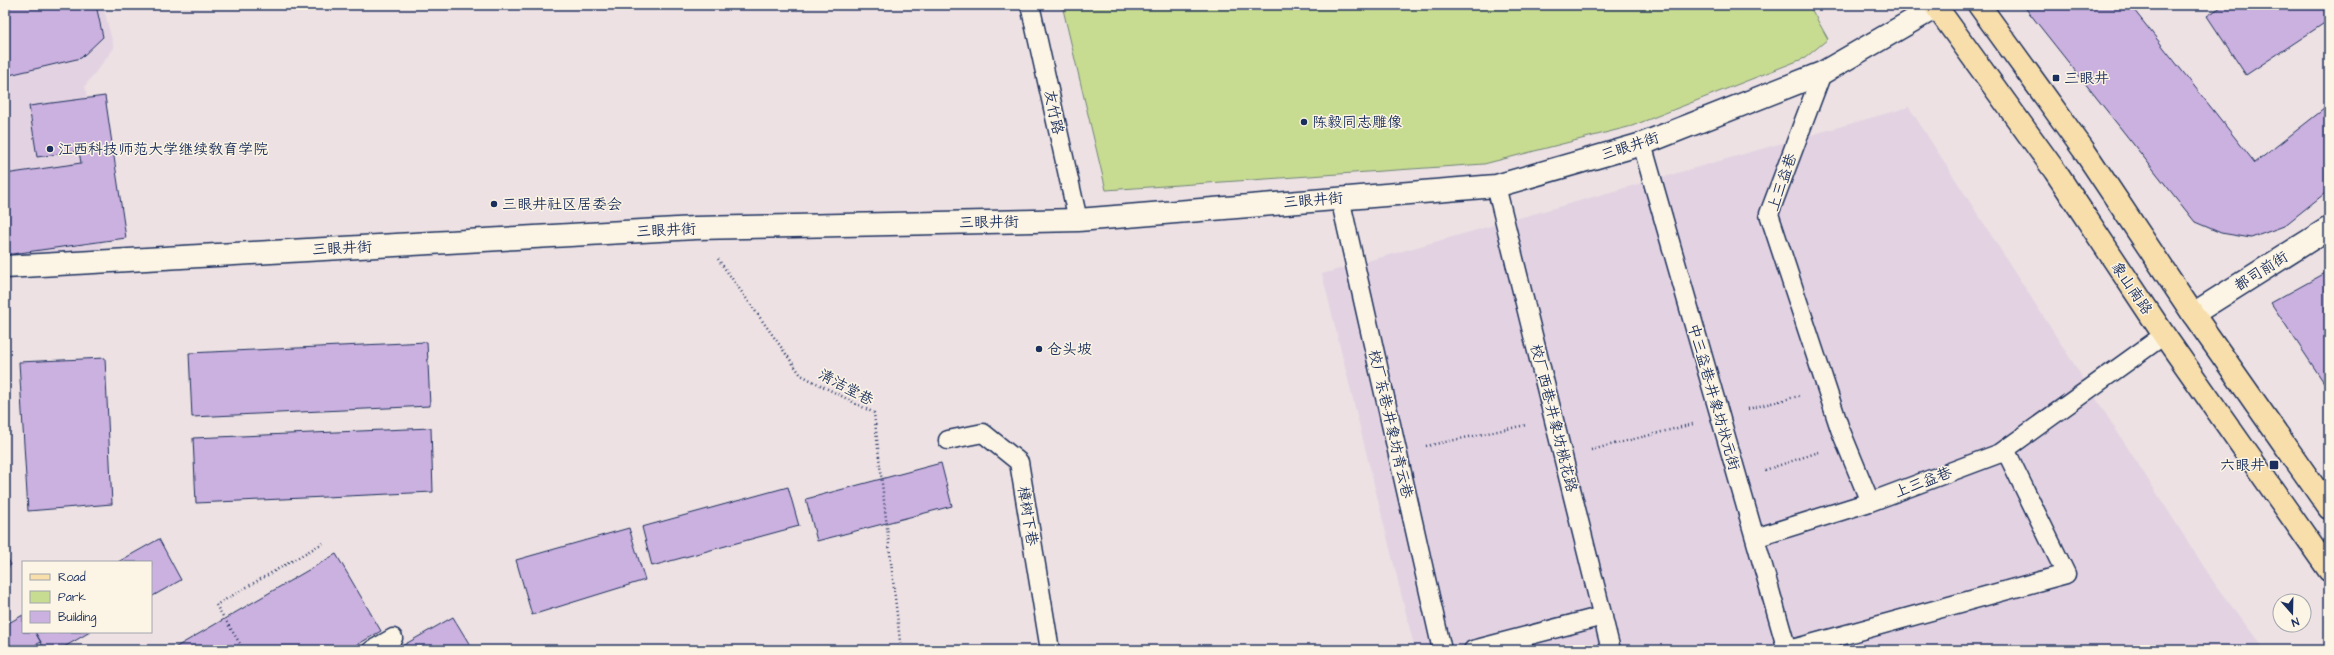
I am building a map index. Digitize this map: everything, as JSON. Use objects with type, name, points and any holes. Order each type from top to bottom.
[{"type":"main road","points":[[1979,5],[2083,149],[2193,314],[2329,508]]},
{"type":"main road","name":"象山南路","points":[[1935,6],[2055,171],[2164,335],[2329,570]]},
{"type":"street","name":"三眼井街","points":[[5,267],[695,228],[1078,220],[1496,186],[1642,144],[1822,73],[1935,6]]},
{"type":"street","name":"都司前街","points":[[2193,314],[2329,228]]},
{"type":"lane","name":"友竹路","points":[[1030,5],[1078,220]]},
{"type":"lane","name":"上三益巷","points":[[1822,73],[1769,214],[1846,444],[1870,502],[1998,454],[2164,335]]},
{"type":"lane","name":"中三益巷·井象坊状元街","points":[[1642,144],[1788,650]]},
{"type":"lane","name":"校厂西巷·井象坊桃花路","points":[[1496,186],[1611,650]]},
{"type":"lane","name":"校厂东巷·井象坊青云巷","points":[[1340,198],[1442,650]]},
{"type":"lane","name":"樟树下巷","points":[[948,440],[982,433],[1019,462],[1050,650]]},
{"type":"lane","points":[[1788,650],[2066,574],[2006,451],[1998,454]]},
{"type":"lane","points":[[1755,538],[1870,502]]},
{"type":"lane","points":[[1473,650],[1603,616]]},
{"type":"lane","points":[[372,650],[393,638]]},
{"type":"path","name":"清洁堂巷","points":[[695,228],[801,375],[874,413],[901,650]]},
{"type":"path","points":[[1398,452],[1554,419]]},
{"type":"path","points":[[1738,479],[1846,444]]},
{"type":"path","points":[[244,650],[216,605],[323,543]]},
{"type":"shaded area","name":"江西科技师范大学继续教育学院","points":[[5,5],[103,5],[114,48],[85,86],[106,213],[101,250],[5,263]]},
{"type":"shaded area","points":[[1909,107],[2217,587],[2265,650],[1415,650],[1322,274]]},
{"type":"green space","points":[[1062,5],[1809,5],[1828,39],[1805,58],[1632,126],[1484,164],[1106,190]]},
{"type":"building","points":[[96,5],[103,37],[81,58],[5,76],[5,6]]},
{"type":"building","points":[[2023,5],[2130,5],[2255,163],[2329,105],[2329,190],[2284,226],[2251,238],[2221,233],[2195,222]]},
{"type":"building","points":[[2224,5],[2329,5],[2329,20],[2246,75],[2207,16]]},
{"type":"building","points":[[105,96],[126,238],[5,255],[5,174],[81,163],[79,151],[37,157],[29,106]]},
{"type":"building","points":[[2329,271],[2329,390],[2271,303]]},
{"type":"building","points":[[427,342],[430,406],[192,417],[189,353]]},
{"type":"building","points":[[105,358],[112,504],[28,511],[19,362]]},
{"type":"building","points":[[431,428],[433,492],[196,503],[193,438]]},
{"type":"building","points":[[941,463],[952,506],[817,541],[806,499]]},
{"type":"building","points":[[788,487],[799,526],[652,566],[642,527]]},
{"type":"building","points":[[629,528],[645,580],[532,615],[516,560]]},
{"type":"building","points":[[159,539],[181,580],[152,596],[152,561],[120,561]]},
{"type":"building","points":[[5,554],[11,565],[5,568]]},
{"type":"building","points":[[336,554],[381,631],[348,650],[171,650]]},
{"type":"building","points":[[22,616],[22,633],[36,633],[41,642],[26,650],[5,650],[5,625]]},
{"type":"building","points":[[453,617],[473,650],[395,650]]},
{"type":"building","points":[[36,633],[88,633],[59,650],[45,650]]},
{"type":"place","name":"三眼井","points":[[2056,78]]},
{"type":"place","name":"陈毅同志雕像","points":[[1304,122]]},
{"type":"place","name":"江西科技师范大学继续教育学院","points":[[50,149]]},
{"type":"place","name":"三眼井社区居委会","points":[[494,204]]},
{"type":"place","name":"仓头坡","points":[[1039,349]]},
{"type":"place","name":"六眼井","points":[[2274,465]]}]
